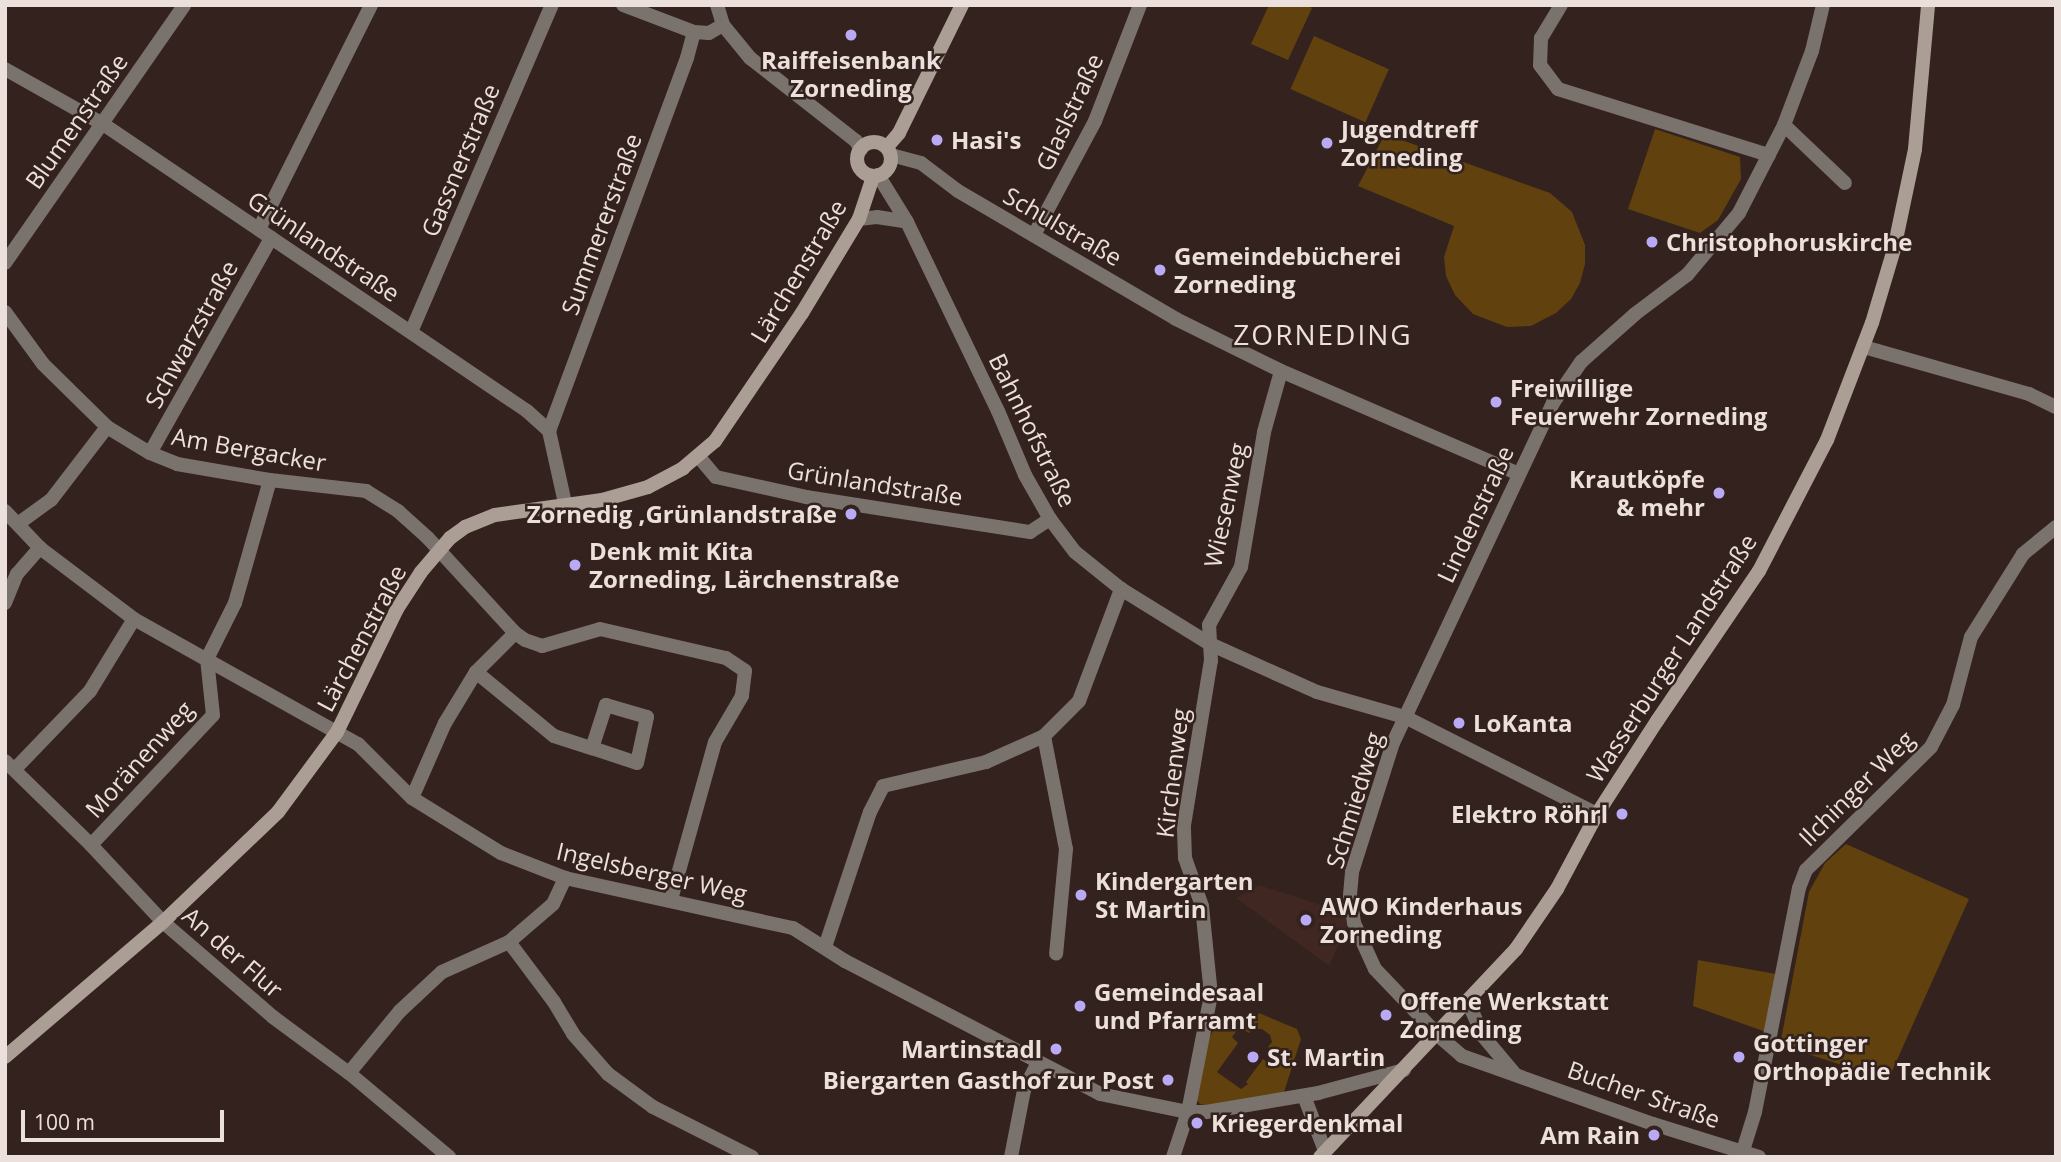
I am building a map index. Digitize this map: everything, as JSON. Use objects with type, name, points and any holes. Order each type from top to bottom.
[{"type":"street","name":"Blumenstraße","points":[[5,263],[184,5]]},
{"type":"street","name":"Schwarzstraße","points":[[150,453],[265,234],[371,5]]},
{"type":"street","name":"Gassnerstraße","points":[[411,332],[552,5]]},
{"type":"street","points":[[623,5],[694,32],[709,33],[723,25]]},
{"type":"street","points":[[717,5],[723,25],[750,58],[856,141],[861,150],[858,165],[863,172],[876,176],[889,166],[889,151],[962,5]]},
{"type":"street","name":"Glaslstraße","points":[[1034,234],[1095,121],[1140,5]]},
{"type":"street","points":[[1562,5],[1541,38],[1540,65],[1558,89],[1769,155]]},
{"type":"street","name":"Lindenstraße","points":[[1405,717],[1553,403],[1581,362],[1634,314],[1687,275],[1739,213],[1784,125],[1812,51],[1823,5]]},
{"type":"street","name":"Wasserburger Landstraße","points":[[1322,1154],[1516,949],[1557,889],[1597,814],[1692,666],[1759,571],[1827,440],[1864,347],[1894,249],[1914,149],[1928,5]]},
{"type":"street","name":"Summererstraße","points":[[549,430],[687,58],[694,32]]},
{"type":"street","name":"Grünlandstraße","points":[[5,69],[103,124],[527,411],[549,430]]},
{"type":"street","points":[[1784,125],[1845,183]]},
{"type":"street","points":[[861,150],[875,142],[889,151]]},
{"type":"street","name":"Schulstraße","points":[[889,151],[921,163],[958,191],[1176,319],[1281,371],[1519,474]]},
{"type":"street","name":"Lärchenstraße","points":[[5,1057],[163,922],[278,812],[337,732],[397,610],[450,538],[480,520],[503,513],[628,494],[663,480],[699,457],[731,421],[859,219],[876,176]]},
{"type":"street","name":"Bahnhofstraße","points":[[876,176],[907,222],[998,411],[1025,475],[1050,519],[1075,552],[1121,589],[1210,645],[1317,692],[1405,717],[1597,814]]},
{"type":"street","points":[[859,219],[877,217],[907,222]]},
{"type":"street","name":"Am Bergacker","points":[[5,312],[43,364],[107,427],[150,453],[177,464],[270,480],[366,491],[398,511],[439,550],[514,633]]},
{"type":"street","points":[[1864,347],[2029,394],[2056,407]]},
{"type":"street","name":"Wiesenweg","points":[[1210,645],[1209,625],[1241,567],[1264,432],[1281,371]]},
{"type":"street","points":[[19,523],[51,500],[107,427]]},
{"type":"street","points":[[549,430],[565,503]]},
{"type":"street","name":"Grünlandstraße","points":[[699,457],[716,477],[806,497],[1030,532],[1050,519]]},
{"type":"street","points":[[207,659],[235,603],[270,480]]},
{"type":"street","name":"Ingelsberger Weg","points":[[5,511],[40,548],[134,619],[358,744],[412,799],[501,853],[565,878],[793,928],[1038,1063],[1100,1094],[1188,1112],[1228,1110],[1304,1096],[1404,1070]]},
{"type":"street","name":"Ilchinger Weg","points":[[1742,1154],[1769,1049],[1799,888],[1807,870],[1931,747],[1953,705],[1971,637],[2024,554],[2056,527]]},
{"type":"street","points":[[5,603],[17,574],[40,548]]},
{"type":"street","points":[[825,947],[870,812],[883,786],[986,762],[1044,736],[1079,701],[1121,589]]},
{"type":"street","points":[[10,765],[90,691],[134,619]]},
{"type":"street","points":[[412,799],[445,723],[476,672],[514,633],[542,646],[600,629],[726,658],[745,671],[742,695],[715,742],[671,900]]},
{"type":"street","name":"Kirchenweg","points":[[1173,1157],[1188,1112],[1211,995],[1202,906],[1185,858],[1184,825],[1211,661],[1210,645]]},
{"type":"street","name":"Moränenweg","points":[[91,845],[213,715],[207,659]]},
{"type":"street","points":[[476,672],[554,736],[637,763],[647,717],[606,705],[592,748]]},
{"type":"street","name":"Schmiedweg","points":[[1405,717],[1393,743],[1352,872],[1350,910],[1375,969],[1437,1034]]},
{"type":"street","points":[[1044,736],[1066,849],[1056,954]]},
{"type":"street","name":"An der Flur","points":[[10,765],[91,845],[163,922],[273,1017],[349,1073],[449,1157]]},
{"type":"street","points":[[349,1073],[400,1011],[442,972],[509,943],[553,904],[565,878]]},
{"type":"street","points":[[509,943],[573,1034],[608,1074],[674,1119],[752,1157]]},
{"type":"street","name":"Bucher Straße","points":[[1468,1002],[1483,1036],[1515,1074]]},
{"type":"street","name":"Bucher Straße","points":[[1437,1034],[1462,1056],[1653,1124],[1742,1154],[1759,1157]]},
{"type":"street","points":[[1011,1157],[1024,1090],[1038,1063]]},
{"type":"street","points":[[1304,1096],[1322,1154]]},
{"type":"shaded area","points":[[1269,5],[1305,5],[1312,8],[1288,60],[1251,44]]},
{"type":"shaded area","points":[[1314,36],[1389,69],[1365,122],[1290,89]]},
{"type":"shaded area","points":[[1655,129],[1740,157],[1741,179],[1718,220],[1700,233],[1628,209]]},
{"type":"shaded area","points":[[1385,134],[1550,193],[1572,212],[1585,245],[1585,264],[1580,283],[1571,299],[1556,313],[1531,326],[1507,327],[1473,314],[1455,295],[1446,276],[1444,257],[1454,226],[1358,186]]},
{"type":"shaded area","points":[[1846,844],[1969,899],[1888,1080],[1780,1045],[1809,892],[1825,863]]},
{"type":"shaded area","name":"AWO Kinderhaus Zorneding","points":[[1259,885],[1345,913],[1347,927],[1329,966],[1236,898]]},
{"type":"shaded area","points":[[1698,960],[1776,974],[1766,1032],[1693,1006]]},
{"type":"shaded area","points":[[1259,1013],[1297,1029],[1301,1039],[1283,1095],[1209,1106],[1200,1104],[1196,1099],[1207,1041],[1216,1026],[1223,1019],[1257,1016]],"holes":[[[1239,1028],[1249,1033],[1253,1029],[1262,1029],[1270,1035],[1272,1042],[1268,1047],[1278,1054],[1271,1065],[1263,1059],[1246,1082],[1248,1084],[1241,1089],[1217,1072],[1238,1043],[1232,1037]]]},
{"type":"place","name":"Raiffeisenbank Zorneding","points":[[851,35]]},
{"type":"place","name":"Hasi's","points":[[937,140]]},
{"type":"place","name":"Jugendtreff Zorneding","points":[[1327,143]]},
{"type":"place","name":"Christophoruskirche","points":[[1652,242]]},
{"type":"place","name":"Gemeindebücherei Zorneding","points":[[1160,270]]},
{"type":"place","name":"Freiwillige Feuerwehr Zorneding","points":[[1496,402]]},
{"type":"place","name":"Krautköpfe & mehr","points":[[1719,493]]},
{"type":"place","name":"Zornedig ,Grünlandstraße","points":[[851,514]]},
{"type":"place","name":"Denk mit Kita Zorneding, Lärchenstraße","points":[[575,565]]},
{"type":"place","name":"LoKanta","points":[[1459,723]]},
{"type":"place","name":"Elektro Röhrl","points":[[1622,814]]},
{"type":"place","name":"Kindergarten St Martin","points":[[1081,895]]},
{"type":"place","name":"AWO Kinderhaus Zorneding","points":[[1306,920]]},
{"type":"place","name":"Gemeindesaal und Pfarramt","points":[[1080,1006]]},
{"type":"place","name":"Offene Werkstatt Zorneding","points":[[1386,1015]]},
{"type":"place","name":"Martinstadl","points":[[1056,1049]]},
{"type":"place","name":"St. Martin","points":[[1253,1057]]},
{"type":"place","name":"Gottinger Orthopädie Technik","points":[[1739,1057]]},
{"type":"place","name":"Biergarten Gasthof zur Post","points":[[1168,1080]]},
{"type":"place","name":"Kriegerdenkmal","points":[[1197,1123]]},
{"type":"place","name":"Am Rain","points":[[1654,1135]]},
{"type":"district","name":"ZORNEDING","points":[[1323,334]]}]
